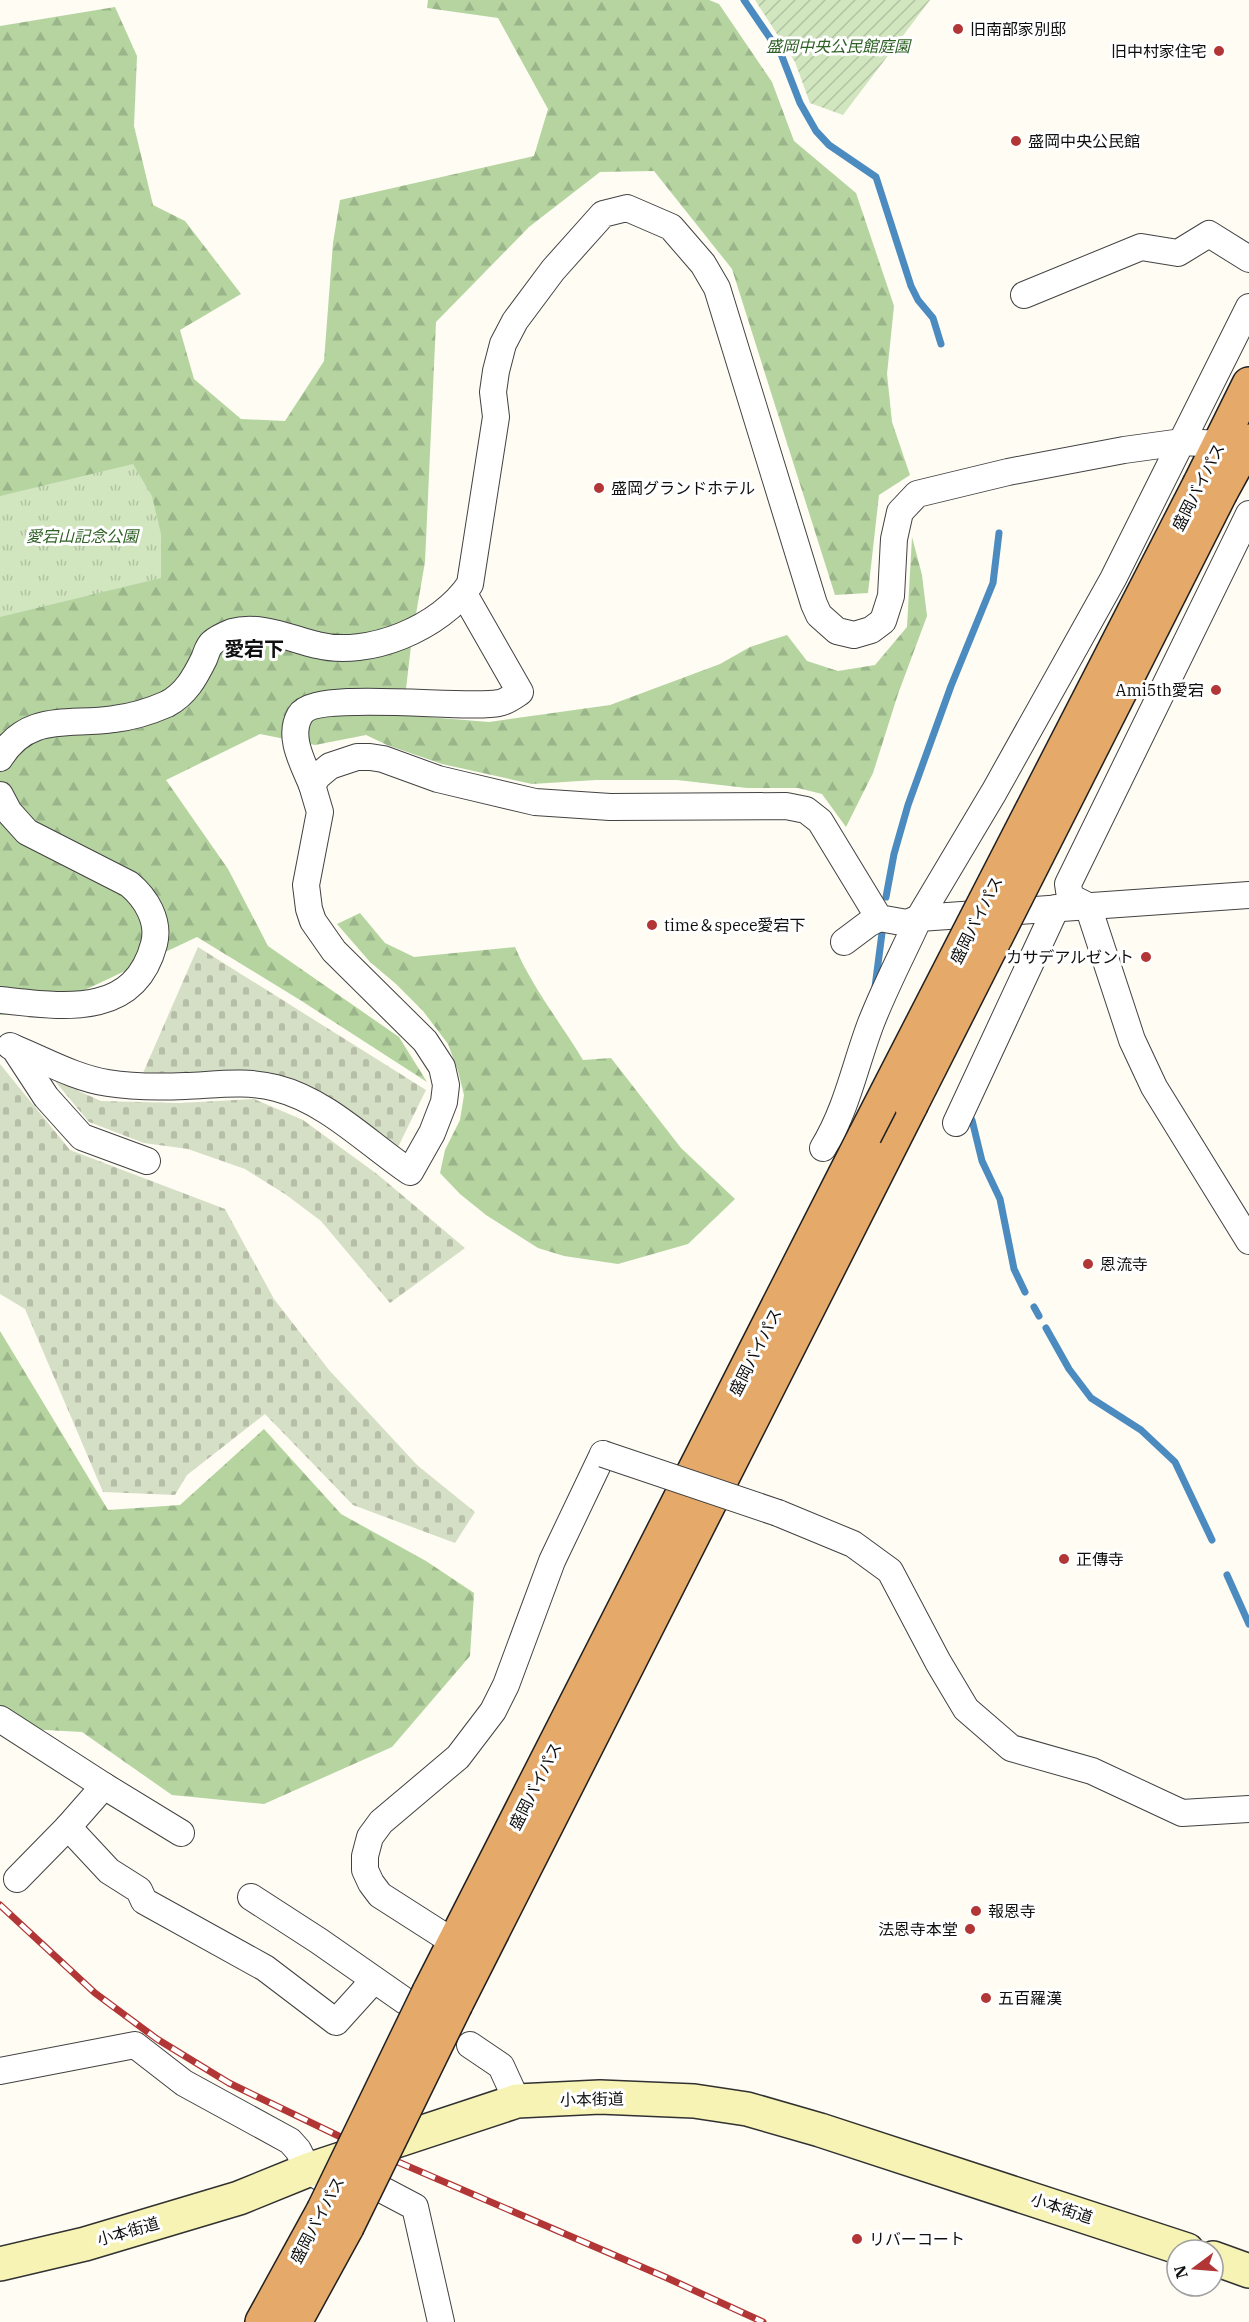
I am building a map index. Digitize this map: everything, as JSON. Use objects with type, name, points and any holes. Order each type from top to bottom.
[{"type":"highway","name":"盛岡バイパス","points":[[295,2322],[335,2219],[455,1943],[865,1135],[1210,487],[1240,450],[1249,384]]},
{"type":"highway","name":"盛岡バイパス","points":[[430,1999],[911,1105],[1210,487]]},
{"type":"highway","name":"盛岡バイパス","points":[[262,2322],[335,2219]]},
{"type":"street","points":[[0,758],[14,739],[28,730],[45,724],[115,719],[168,703],[184,692],[193,680],[212,643],[233,632],[268,631],[319,646],[338,649],[376,645],[423,626],[464,594],[470,584],[472,573],[496,417],[493,392],[503,344],[529,301],[553,270],[603,214],[627,207],[671,227],[703,264],[717,288],[814,604],[819,615],[837,631],[854,635],[870,630],[883,621],[891,596],[894,539],[900,512],[917,494],[1008,472],[1124,450],[1182,442],[1240,450]]},
{"type":"street","points":[[1024,295],[1141,247],[1178,253],[1209,234],[1249,259]]},
{"type":"street","points":[[823,1148],[835,1129],[844,1106],[871,1023],[919,918],[994,792],[1113,579],[1249,307]]},
{"type":"street","points":[[1249,514],[1068,884],[1070,897],[1088,906],[1132,1040],[1154,1087],[1249,1240]]},
{"type":"street","points":[[7,1045],[90,1079],[109,1083],[182,1087],[242,1084],[276,1088],[301,1097],[336,1117],[410,1172],[432,1133],[444,1102],[446,1085],[442,1067],[425,1041],[334,951],[313,921],[306,885],[320,812],[297,749],[295,727],[301,713],[314,705],[358,701],[422,704],[501,703],[520,692],[464,594]]},
{"type":"street","points":[[312,785],[318,776],[330,766],[357,756],[383,759],[438,779],[535,802],[610,807],[756,805],[797,807],[806,810],[820,821],[879,918]]},
{"type":"street","points":[[0,795],[9,812],[27,832],[129,884],[142,895],[154,925],[155,941],[142,975],[116,997],[96,1003],[67,1006],[0,1000]]},
{"type":"street","points":[[844,942],[879,918],[907,923],[919,918],[1249,895]]},
{"type":"street","points":[[956,1123],[1056,908]]},
{"type":"street","points":[[7,1045],[46,1097],[82,1137],[147,1161]]},
{"type":"street","points":[[844,1106],[845,1118],[865,1135]]},
{"type":"street","points":[[455,1943],[380,1895],[365,1870],[365,1856],[370,1837],[381,1822],[458,1757],[493,1711],[506,1685],[552,1561],[603,1454],[778,1513],[853,1544],[890,1571],[938,1662],[966,1709],[1011,1748],[1092,1771],[1182,1813],[1249,1809]]},
{"type":"street","points":[[0,1719],[181,1833]]},
{"type":"street","points":[[17,1879],[104,1786]]},
{"type":"street","points":[[68,1827],[109,1871],[139,1890],[144,1901],[265,1968],[336,2022],[374,1980]]},
{"type":"street","points":[[251,1898],[319,1941],[374,1980],[430,1999]]},
{"type":"street","points":[[0,2071],[135,2045],[184,2083],[290,2141],[298,2150],[308,2170],[331,2184],[379,2188],[415,2207],[441,2322]]},
{"type":"street","points":[[470,2045],[501,2066],[517,2101]]},
{"type":"street","name":"小本街道","points":[[0,2265],[84,2244],[239,2198],[308,2170],[517,2101],[600,2097],[694,2101],[747,2109],[853,2140],[1165,2243]]},
{"type":"street","points":[[1225,2262],[1249,2271]]},
{"type":"green space","points":[[428,0],[709,0],[719,4],[772,82],[794,141],[856,193],[894,306],[887,374],[892,422],[910,475],[879,495],[868,593],[835,595],[732,269],[654,171],[600,172],[529,227],[436,322],[425,562],[412,637],[403,715],[489,722],[610,705],[720,664],[750,647],[787,635],[807,661],[838,671],[875,665],[907,627],[912,537],[922,575],[927,616],[898,694],[873,773],[846,827],[822,794],[798,788],[747,788],[677,780],[596,780],[532,784],[442,764],[387,745],[366,735],[315,745],[260,734],[166,780],[228,869],[268,946],[399,1037],[427,1082],[197,937],[36,1013],[0,1015],[0,26],[115,7],[137,56],[134,126],[153,205],[185,221],[241,294],[180,330],[194,379],[241,419],[285,421],[324,361],[333,243],[340,200],[534,156],[548,109],[498,18],[427,8]]},
{"type":"green space","name":"盛岡中央公民館庭園","points":[[755,0],[930,0],[843,115],[810,103],[795,62]]},
{"type":"green space","name":"愛宕山記念公園","points":[[133,464],[152,496],[161,534],[161,578],[0,617],[0,496]]},
{"type":"green space","points":[[360,913],[385,943],[414,957],[515,947],[538,990],[583,1060],[611,1058],[681,1148],[735,1199],[688,1244],[618,1264],[564,1256],[538,1248],[486,1215],[460,1194],[440,1173],[445,1150],[460,1120],[464,1095],[448,1044],[423,1011],[370,962],[337,924]]},
{"type":"green space","points":[[198,947],[426,1090],[397,1149],[331,1101],[201,1076],[143,1073]]},
{"type":"green space","points":[[0,1064],[70,1150],[225,1209],[274,1299],[329,1370],[417,1465],[475,1512],[455,1543],[353,1505],[265,1414],[187,1475],[175,1495],[103,1492],[25,1309],[0,1294]]},
{"type":"green space","points":[[54,1080],[101,1101],[180,1103],[254,1099],[303,1120],[377,1174],[465,1248],[390,1303],[321,1221],[285,1194],[245,1169],[188,1149],[144,1143],[89,1122]]},
{"type":"green space","points":[[0,1331],[108,1510],[180,1505],[264,1429],[341,1514],[426,1561],[474,1593],[470,1656],[392,1747],[264,1804],[172,1795],[82,1732],[28,1729],[0,1711]]},
{"type":"waterway","points":[[744,0],[781,54],[800,103],[816,131],[829,145],[876,177],[911,286],[918,300],[933,318],[941,344]]},
{"type":"waterway","points":[[886,897],[894,854],[908,805],[951,686],[993,583],[999,533]]},
{"type":"waterway","points":[[875,987],[882,933]]},
{"type":"waterway","points":[[972,1120],[982,1161],[1000,1199],[1014,1269],[1025,1292]]},
{"type":"waterway","points":[[1034,1307],[1039,1316]]},
{"type":"waterway","points":[[1046,1328],[1069,1369],[1091,1398],[1141,1430],[1175,1462],[1212,1540]]},
{"type":"waterway","points":[[1227,1575],[1249,1624]]},
{"type":"railway","points":[[0,1905],[95,1993],[157,2039],[229,2083],[347,2140],[665,2277],[763,2322]]},
{"type":"place","name":"旧南部家別邸","points":[[958,29]]},
{"type":"place","name":"旧中村家住宅","points":[[1219,51]]},
{"type":"place","name":"盛岡中央公民館","points":[[1016,141]]},
{"type":"place","name":"盛岡グランドホテル","points":[[599,488]]},
{"type":"place","name":"Ami5th愛宕","points":[[1216,690]]},
{"type":"place","name":"time＆spece愛宕下","points":[[652,925]]},
{"type":"place","name":"カサデアルゼント","points":[[1146,957]]},
{"type":"place","name":"恩流寺","points":[[1088,1264]]},
{"type":"place","name":"正傳寺","points":[[1064,1559]]},
{"type":"place","name":"報恩寺","points":[[976,1911]]},
{"type":"place","name":"法恩寺本堂","points":[[970,1929]]},
{"type":"place","name":"五百羅漢","points":[[986,1998]]},
{"type":"place","name":"リバーコート","points":[[857,2239]]},
{"type":"district","name":"愛宕下","points":[[254,649]]}]
